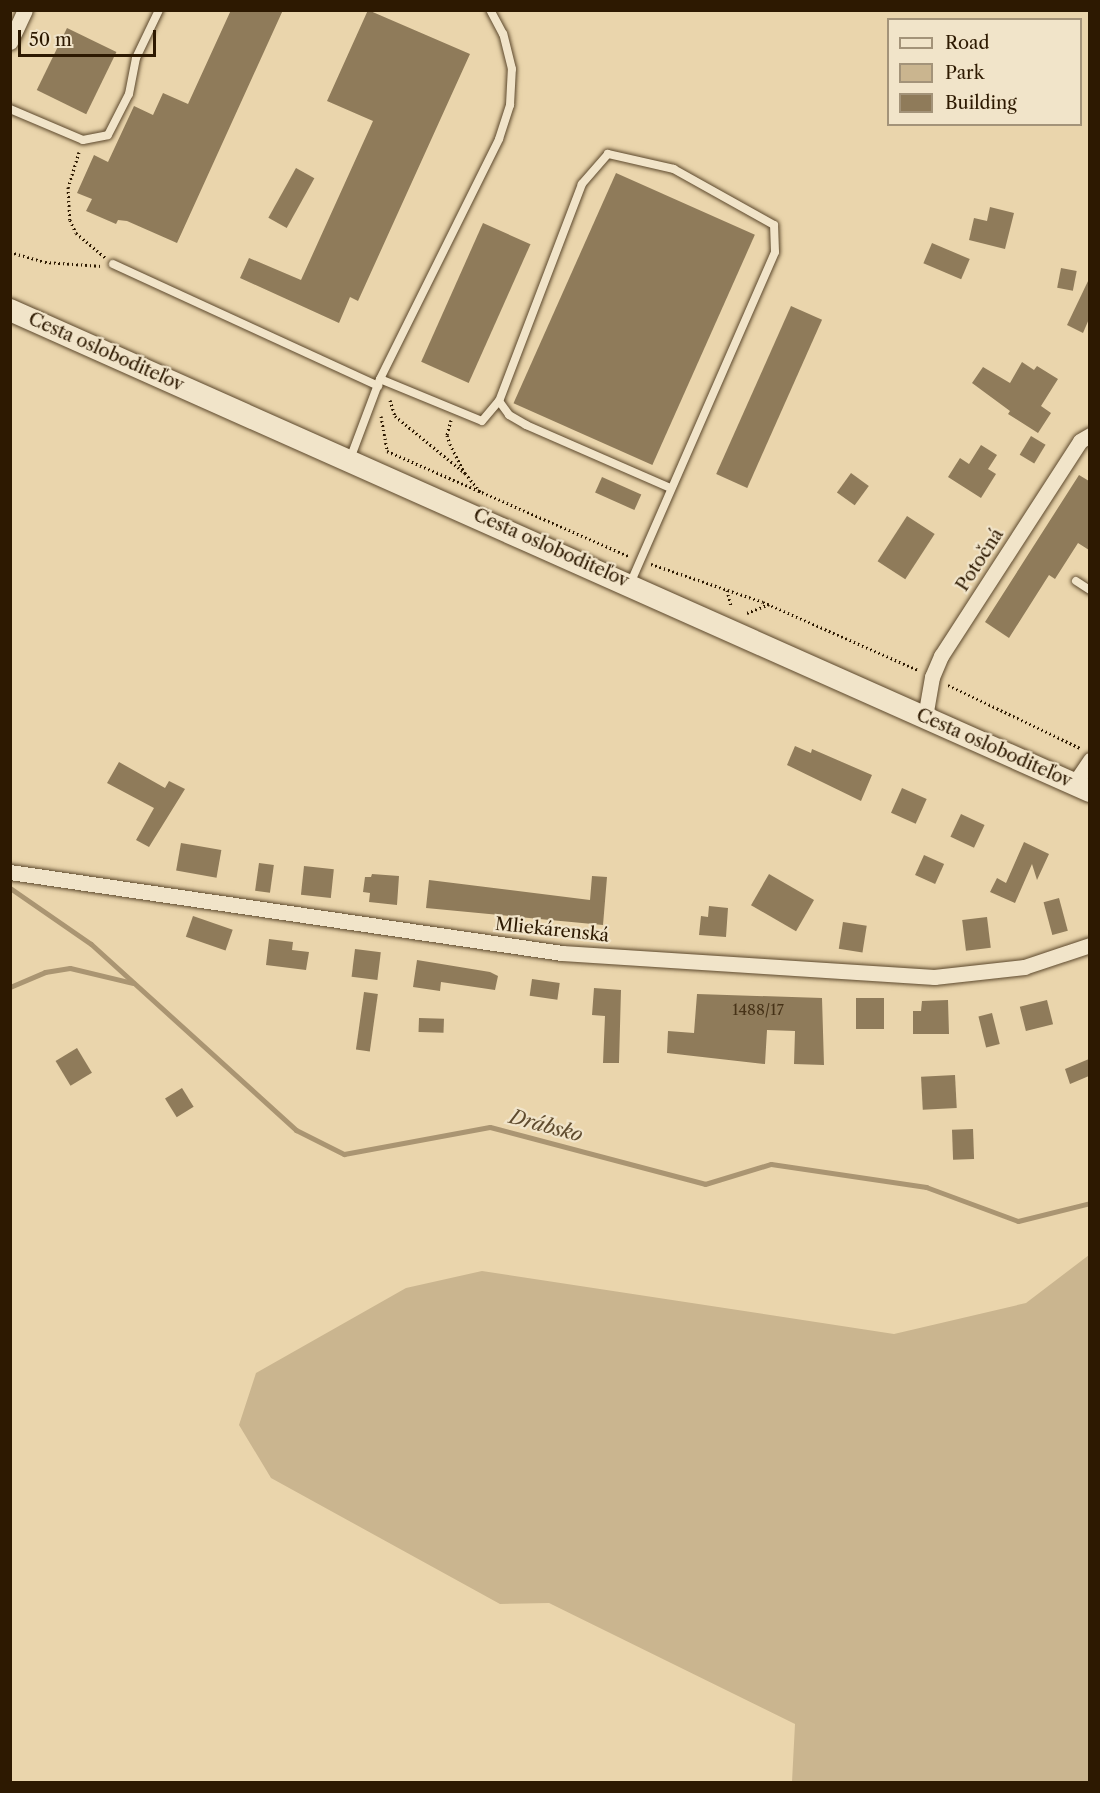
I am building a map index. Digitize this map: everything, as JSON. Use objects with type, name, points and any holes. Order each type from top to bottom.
[{"type":"main road","name":"Cesta osloboditeľov","points":[[10,310],[1082,787]]},
{"type":"street","points":[[10,42],[19,16]]},
{"type":"street","name":"Potočná","points":[[925,717],[932,677],[941,656],[1080,441],[1089,435]]},
{"type":"street","points":[[1082,787],[1088,755]]},
{"type":"street","name":"Mliekárenská","points":[[10,872],[562,953],[934,977],[1024,967],[1089,945]]},
{"type":"lane","points":[[10,110],[83,140],[108,135],[129,94],[136,58],[159,10]]},
{"type":"lane","points":[[349,461],[379,382],[499,138],[510,105],[512,69],[503,34],[490,10]]},
{"type":"lane","points":[[113,264],[379,382],[482,421],[498,401],[582,184],[608,154],[674,169],[774,225],[775,252],[630,584]]},
{"type":"lane","points":[[498,401],[509,415],[525,425],[670,488]]},
{"type":"lane","points":[[1076,581],[1089,590]]},
{"type":"path","points":[[83,140],[68,187],[70,220],[76,233],[113,264]]},
{"type":"path","points":[[10,252],[72,266],[113,264]]},
{"type":"path","points":[[385,405],[391,398],[395,416],[465,473]]},
{"type":"path","points":[[456,410],[447,435],[465,473],[482,495]]},
{"type":"path","points":[[381,412],[380,428],[387,451],[482,495],[629,556]]},
{"type":"path","points":[[648,563],[769,604],[932,677],[1088,755]]},
{"type":"path","points":[[727,589],[731,606]]},
{"type":"path","points":[[747,613],[769,604]]},
{"type":"green space","points":[[1089,1255],[1089,1782],[792,1782],[795,1724],[549,1603],[500,1604],[271,1478],[239,1425],[256,1373],[406,1288],[482,1271],[894,1334],[1026,1303]]},
{"type":"building","points":[[231,10],[283,10],[177,243],[127,221],[118,220],[116,224],[86,211],[92,199],[77,193],[94,155],[108,162],[134,106],[153,115],[163,93],[188,104]]},
{"type":"building","points":[[368,10],[470,54],[358,301],[350,297],[339,323],[240,278],[249,258],[301,280],[373,121],[327,101]]},
{"type":"building","points":[[67,28],[116,52],[86,114],[37,90]]},
{"type":"building","points":[[296,168],[314,178],[287,228],[268,218]]},
{"type":"building","points":[[616,173],[755,235],[652,465],[514,403]]},
{"type":"building","points":[[990,207],[1014,213],[1005,249],[969,240],[974,218],[987,221]]},
{"type":"building","points":[[483,223],[531,244],[469,383],[421,362]]},
{"type":"building","points":[[932,243],[970,259],[961,279],[923,263]]},
{"type":"building","points":[[1061,268],[1077,271],[1073,291],[1057,288]]},
{"type":"building","points":[[1089,279],[1089,319],[1083,333],[1067,325]]},
{"type":"building","points":[[791,306],[822,320],[747,488],[716,474]]},
{"type":"building","points":[[1022,362],[1034,370],[1037,366],[1058,379],[1041,406],[1051,413],[1038,433],[1008,414],[1010,411],[972,383],[983,367],[1010,383]]},
{"type":"building","points":[[1031,436],[1046,445],[1034,464],[1020,455]]},
{"type":"building","points":[[981,445],[997,455],[988,469],[996,474],[981,498],[948,477],[960,458],[969,464]]},
{"type":"building","points":[[851,473],[869,486],[855,505],[837,492]]},
{"type":"building","points":[[1079,475],[1089,481],[1089,550],[1078,543],[1055,579],[1049,575],[1009,638],[985,622]]},
{"type":"building","points":[[602,477],[641,494],[634,510],[595,493]]},
{"type":"building","points":[[907,516],[935,534],[905,579],[878,561]]},
{"type":"building","points":[[795,746],[811,753],[812,749],[872,775],[861,801],[787,765]]},
{"type":"building","points":[[119,762],[165,788],[169,781],[185,789],[149,847],[136,840],[154,808],[107,783]]},
{"type":"building","points":[[902,788],[927,799],[916,824],[891,813]]},
{"type":"building","points":[[961,814],[985,825],[974,848],[950,837]]},
{"type":"building","points":[[1024,842],[1049,854],[1037,880],[1032,864],[1015,903],[990,892],[997,878],[1006,883]]},
{"type":"building","points":[[181,843],[221,850],[217,878],[176,871]]},
{"type":"building","points":[[924,855],[944,864],[935,884],[915,875]]},
{"type":"building","points":[[259,863],[274,865],[270,893],[255,891]]},
{"type":"building","points":[[304,866],[334,869],[331,898],[301,895]]},
{"type":"building","points":[[372,874],[399,876],[397,905],[369,902],[370,893],[363,892],[365,877],[371,877]]},
{"type":"building","points":[[769,874],[814,900],[796,931],[751,905]]},
{"type":"building","points":[[592,876],[607,877],[603,925],[426,908],[429,880],[590,900]]},
{"type":"building","points":[[1059,898],[1068,931],[1052,935],[1044,902]]},
{"type":"building","points":[[709,906],[728,908],[726,937],[699,935],[701,916],[708,917]]},
{"type":"building","points":[[193,916],[233,930],[226,950],[186,937]]},
{"type":"building","points":[[987,917],[991,948],[966,951],[962,920]]},
{"type":"building","points":[[843,922],[867,926],[862,952],[839,949]]},
{"type":"building","points":[[269,939],[293,942],[292,950],[309,952],[306,970],[266,965]]},
{"type":"building","points":[[355,949],[381,952],[377,980],[352,977]]},
{"type":"building","points":[[417,960],[490,972],[498,976],[495,990],[441,982],[440,991],[413,987]]},
{"type":"building","points":[[532,979],[560,983],[557,1000],[530,996]]},
{"type":"building","points":[[594,988],[621,990],[619,1063],[603,1063],[605,1016],[592,1015]]},
{"type":"building","points":[[364,992],[378,994],[370,1051],[356,1049]]},
{"type":"building","points":[[697,994],[822,998],[824,1065],[794,1064],[795,1031],[767,1030],[765,1064],[667,1053],[668,1031],[694,1033]]},
{"type":"building","points":[[856,998],[884,998],[884,1029],[856,1029]]},
{"type":"building","points":[[948,1000],[949,1034],[913,1034],[913,1011],[921,1011],[922,1001]]},
{"type":"building","points":[[1047,1000],[1053,1024],[1026,1031],[1020,1007]]},
{"type":"building","points":[[992,1013],[1000,1044],[986,1047],[978,1016]]},
{"type":"building","points":[[419,1018],[444,1019],[443,1033],[419,1032]]},
{"type":"building","points":[[77,1048],[92,1073],[71,1086],[56,1061]]},
{"type":"building","points":[[1089,1059],[1089,1076],[1070,1084],[1065,1069]]},
{"type":"building","points":[[955,1075],[957,1108],[923,1110],[921,1077]]},
{"type":"building","points":[[182,1088],[194,1107],[177,1117],[165,1099]]},
{"type":"building","points":[[973,1129],[974,1159],[953,1160],[952,1130]]},
{"type":"waterway","name":"Drábsko","points":[[10,888],[91,944],[296,1130],[344,1154],[490,1127],[705,1184],[771,1164],[926,1187],[1018,1221],[1090,1203]]},
{"type":"waterway","name":"Drábsko","points":[[10,987],[45,972],[70,968],[133,983]]}]
